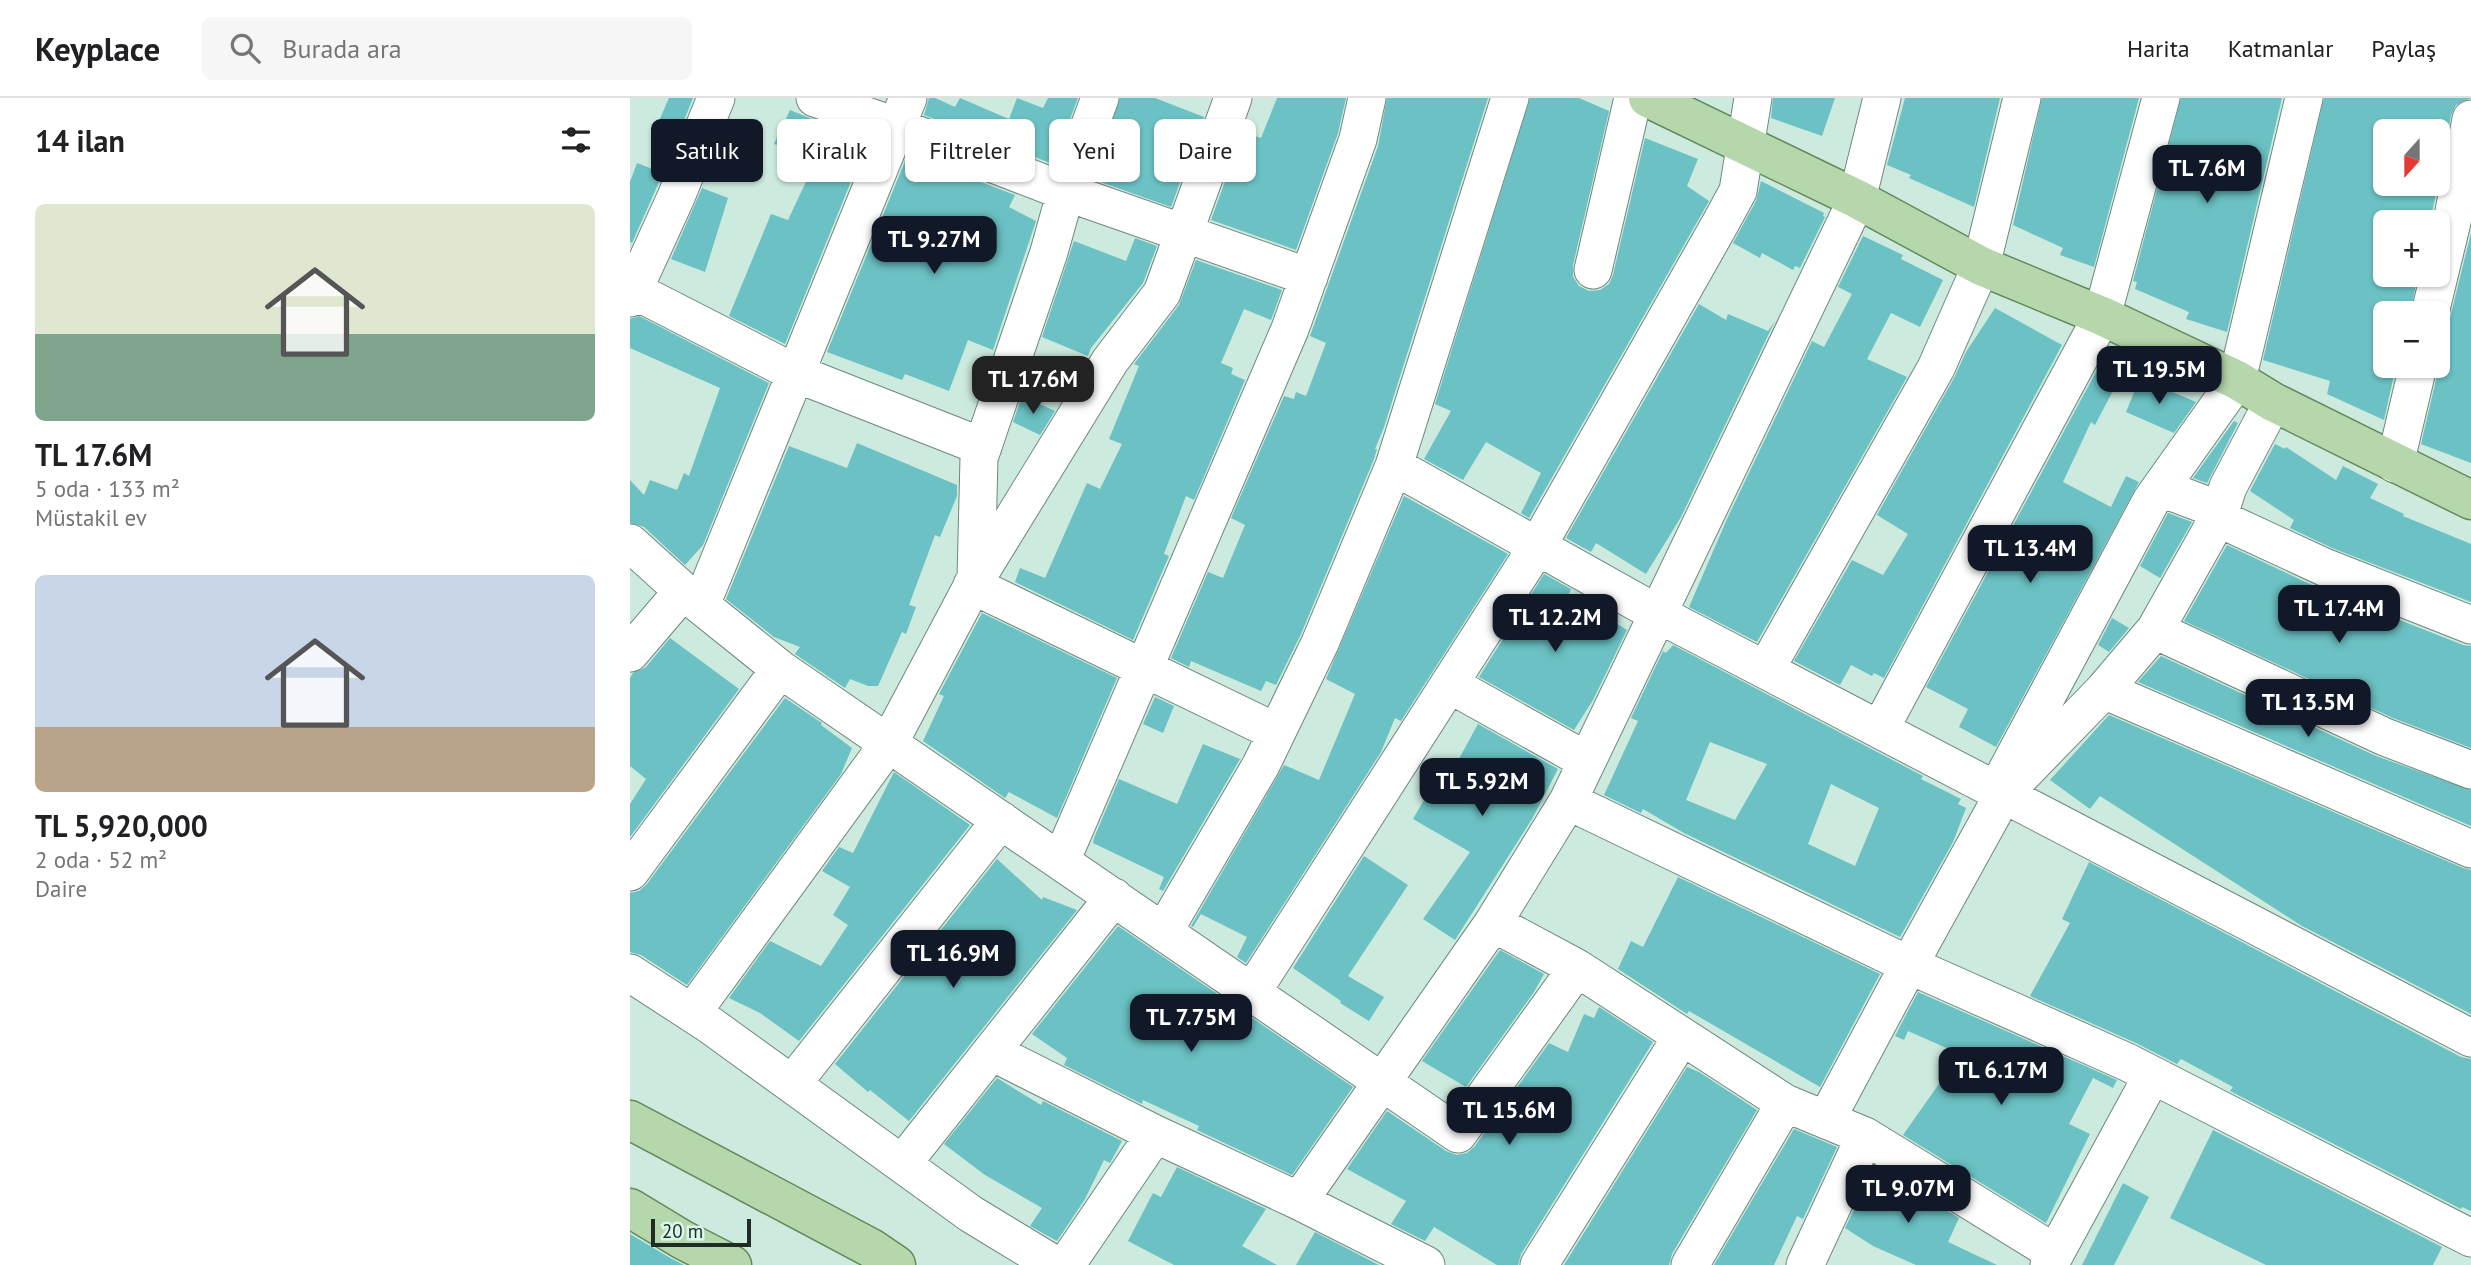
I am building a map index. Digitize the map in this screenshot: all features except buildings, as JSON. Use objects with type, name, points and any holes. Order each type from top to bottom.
[{"type":"main road","points":[[1648,98],[1857,199],[1981,266],[2102,316],[2237,380],[2273,402],[2471,500]]},
{"type":"main road","points":[[630,1120],[870,1248],[896,1265]]},
{"type":"main road","points":[[630,1208],[693,1256],[732,1265]]},
{"type":"street","points":[[716,98],[642,243],[632,294],[795,373],[982,447]]},
{"type":"street","points":[[815,98],[902,112],[1066,192],[1309,277]]},
{"type":"street","points":[[974,582],[979,458],[1049,252],[1066,192],[1100,98]]},
{"type":"street","points":[[1061,860],[1290,329],[1358,139],[1367,98]]},
{"type":"street","points":[[1164,931],[1261,765],[1320,643],[1394,466],[1510,98]]},
{"type":"street","points":[[1594,270],[1633,98]]},
{"type":"street","points":[[1252,992],[1537,547],[1738,191],[1753,98]]},
{"type":"street","points":[[1298,1201],[1493,923],[1568,801],[1857,199],[1882,98]]},
{"type":"street","points":[[1766,670],[1930,380],[1981,266],[2022,98]]},
{"type":"street","points":[[1880,729],[2102,316],[2161,98]]},
{"type":"street","points":[[1826,1120],[2151,501],[2237,380],[2304,98]]},
{"type":"street","points":[[692,1013],[889,743],[974,582],[1110,361],[1162,293],[1225,101]]},
{"type":"street","points":[[630,653],[692,598],[795,373],[902,112]]},
{"type":"street","points":[[2433,301],[2452,222],[2471,119]]},
{"type":"street","points":[[2395,464],[2415,378]]},
{"type":"street","points":[[2000,791],[2104,690],[2154,629],[2218,518],[2228,487],[2273,402]]},
{"type":"street","points":[[1394,466],[1658,614],[2471,1038]]},
{"type":"street","points":[[2161,488],[2206,505],[2218,518],[2324,567],[2471,625]]},
{"type":"street","points":[[630,542],[692,598],[780,669],[1458,1134],[1577,968]]},
{"type":"street","points":[[974,582],[1276,732]]},
{"type":"street","points":[[2154,629],[2385,737],[2471,770]]},
{"type":"street","points":[[630,872],[780,669]]},
{"type":"street","points":[[1449,684],[1587,761]]},
{"type":"street","points":[[2104,690],[2471,849]]},
{"type":"street","points":[[1568,801],[1909,965],[2127,1062],[2471,1238]]},
{"type":"street","points":[[792,1084],[1001,820]]},
{"type":"street","points":[[902,1164],[1114,897]]},
{"type":"street","points":[[1493,923],[1577,968],[1785,1103],[1865,1136],[2052,1259],[2152,1076]]},
{"type":"street","points":[[630,973],[692,1013],[971,1214],[1055,1265]]},
{"type":"street","points":[[1539,1265],[1682,1036]]},
{"type":"street","points":[[992,1052],[1426,1265]]},
{"type":"street","points":[[1690,1265],[1785,1103]]},
{"type":"street","points":[[1066,1265],[1155,1134]]},
{"type":"street","points":[[1805,1265],[1865,1136]]}]
